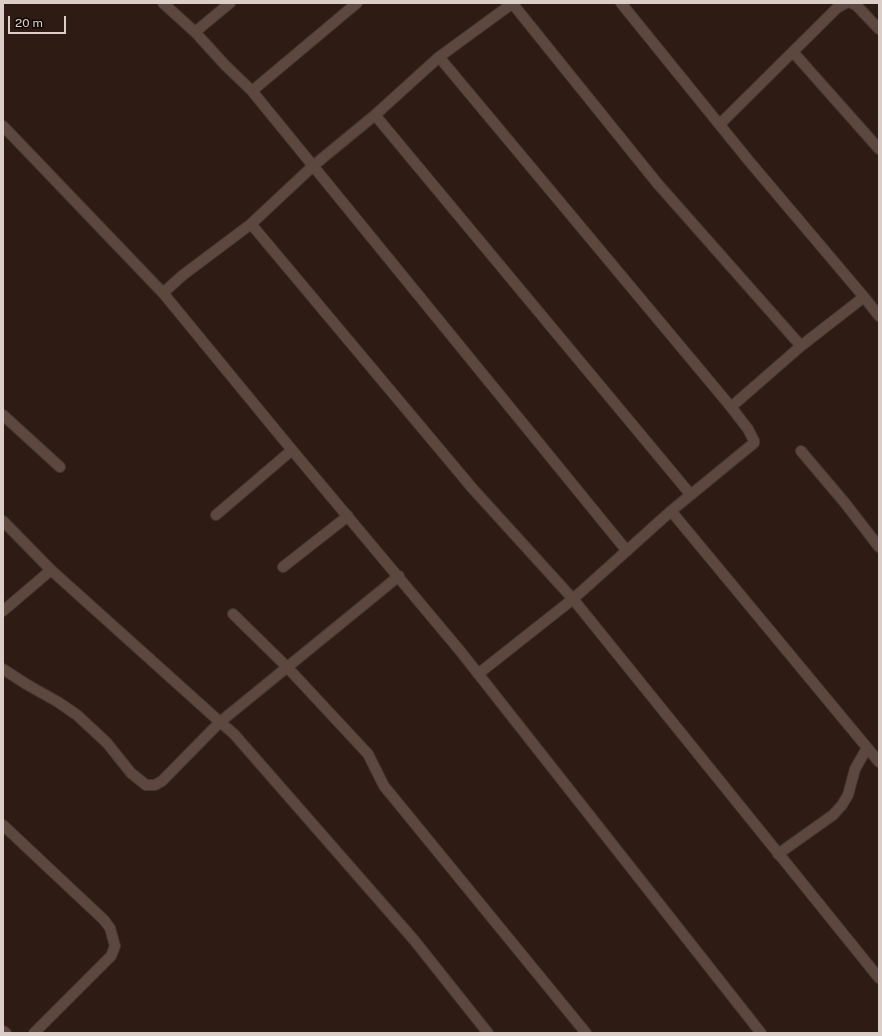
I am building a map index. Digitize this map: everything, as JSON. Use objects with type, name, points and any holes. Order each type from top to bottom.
[{"type":"street","points":[[163,3],[195,32],[225,65],[252,91],[627,551]]},
{"type":"street","points":[[195,32],[230,3]]},
{"type":"street","points":[[252,91],[357,3]]},
{"type":"street","points":[[163,293],[183,275],[251,224],[313,166],[375,115],[439,57],[512,3],[656,184],[801,346]]},
{"type":"street","points":[[621,3],[749,161],[879,316]]},
{"type":"street","points":[[720,124],[837,8],[846,3]]},
{"type":"street","points":[[851,3],[856,5],[879,29]]},
{"type":"street","points":[[793,52],[879,149]]},
{"type":"street","points":[[439,57],[731,407],[754,438],[754,443],[671,511],[573,600],[478,674]]},
{"type":"street","points":[[375,115],[691,495]]},
{"type":"street","points":[[3,126],[163,293],[292,450],[399,576],[761,1033]]},
{"type":"street","points":[[251,224],[473,489],[573,600],[879,978]]},
{"type":"street","points":[[731,407],[801,346],[864,297]]},
{"type":"street","points":[[3,415],[60,467]]},
{"type":"street","points":[[216,515],[292,450]]},
{"type":"street","points":[[801,451],[879,547]]},
{"type":"street","points":[[671,511],[879,762]]},
{"type":"street","points":[[283,567],[348,516]]},
{"type":"street","points":[[3,521],[51,570],[234,734],[414,940],[488,1033]]},
{"type":"street","points":[[3,611],[51,570]]},
{"type":"street","points":[[3,669],[77,715],[107,743],[131,773],[146,785],[154,785],[162,781],[220,722],[399,576]]},
{"type":"street","points":[[233,614],[287,667],[368,754],[384,786],[586,1033]]},
{"type":"street","points":[[778,854],[833,815],[842,805],[848,795],[855,769],[867,748]]},
{"type":"street","points":[[3,825],[104,920],[110,928],[115,946],[111,956],[34,1033]]}]
